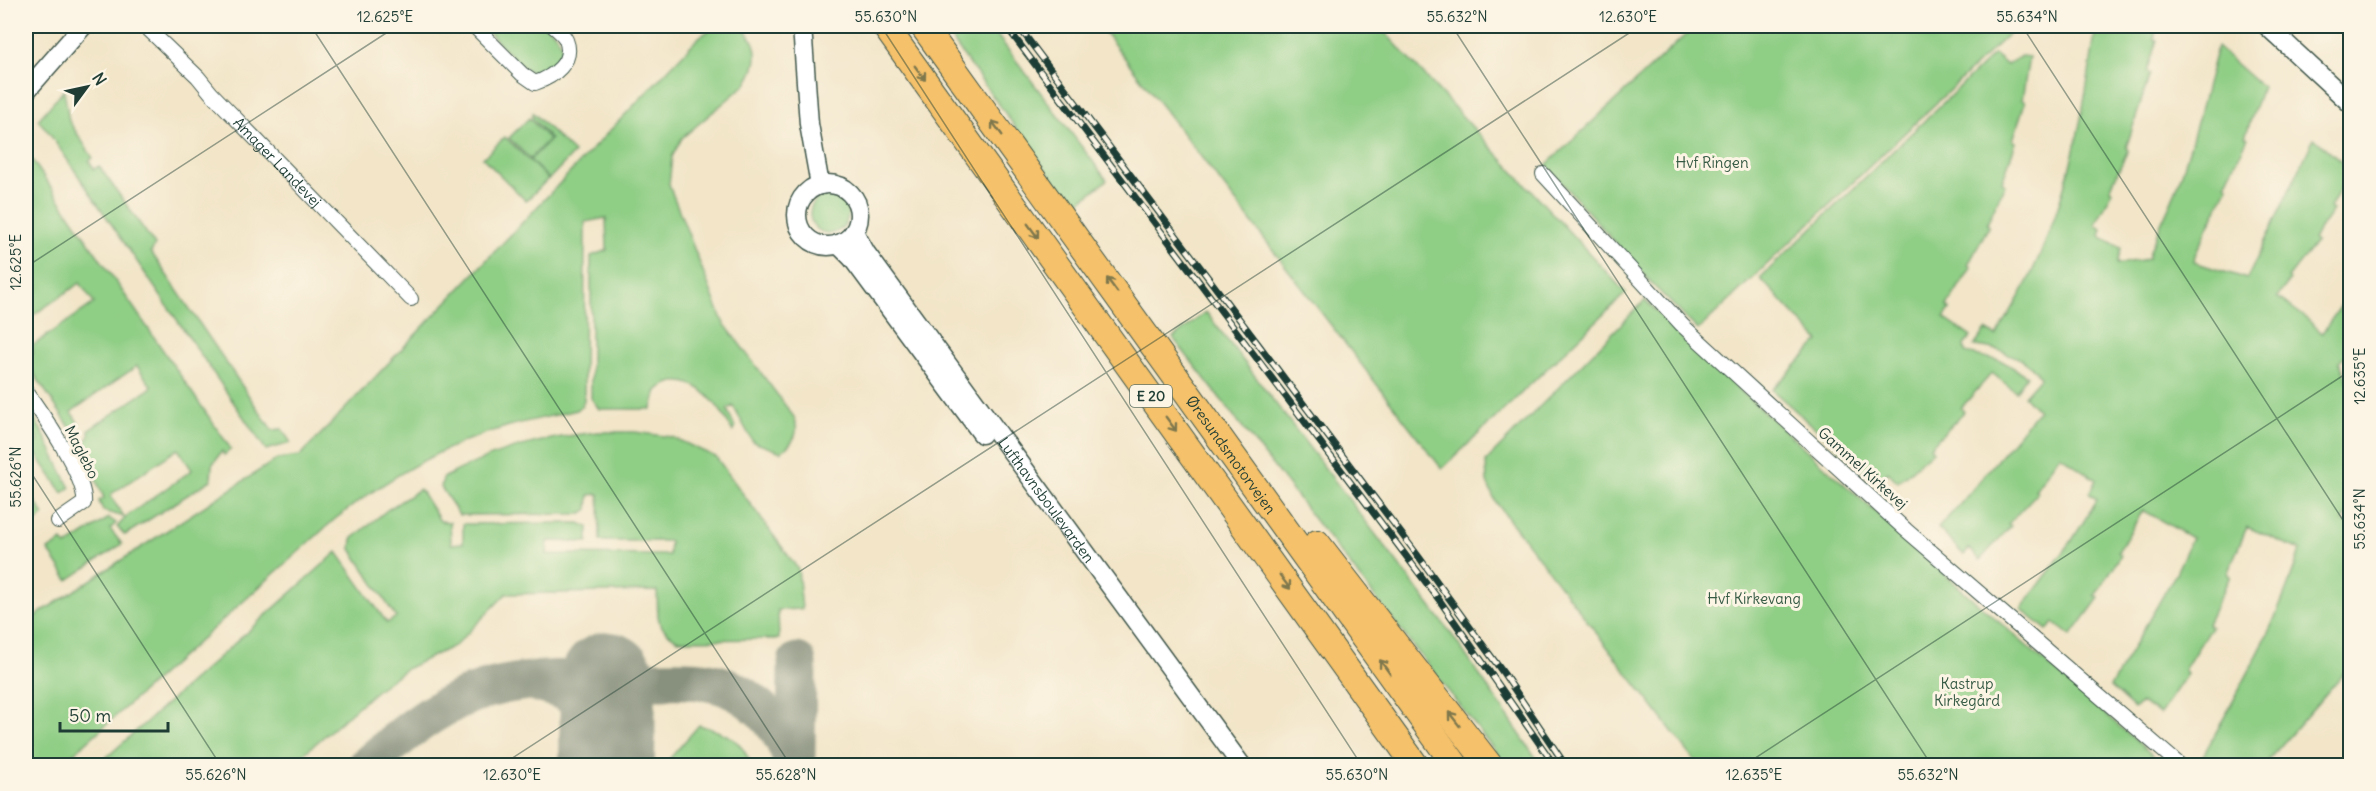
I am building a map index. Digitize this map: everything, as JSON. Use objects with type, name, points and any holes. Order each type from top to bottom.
[{"type":"highway","name":"E 20","points":[[885,26],[1416,765]]},
{"type":"highway","name":"Øresundsmotorvejen","points":[[923,26],[1456,765]]},
{"type":"highway","points":[[1146,333],[1204,398],[1490,765]]},
{"type":"street","points":[[26,88],[83,26]]},
{"type":"street","name":"Amager Landevej","points":[[145,26],[411,299]]},
{"type":"street","points":[[474,26],[522,74],[535,83],[550,78],[561,68],[569,52],[566,38],[553,26]]},
{"type":"street","points":[[802,26],[809,124],[820,185]]},
{"type":"street","points":[[2267,26],[2350,103]]},
{"type":"street","name":"Gammel Kirkevej","points":[[1544,174],[1683,326],[1906,530],[2181,765]]},
{"type":"street","points":[[820,185],[840,186],[854,199],[859,218],[854,232],[838,244],[819,244],[810,240],[798,224],[799,205],[811,189],[820,185]]},
{"type":"street","name":"Lufthavnsboulevarden","points":[[854,232],[866,253],[1242,765]]},
{"type":"street","name":"Lufthavnsboulevarden","points":[[838,244],[852,258],[898,319],[1227,765]]},
{"type":"street","name":"Maglebo","points":[[26,391],[44,416],[72,466],[85,496],[84,503],[58,521]]},
{"type":"green space","points":[[483,26],[548,26],[561,44],[560,56],[557,62],[546,70],[529,71],[512,57]]},
{"type":"green space","points":[[716,26],[739,26],[746,32],[755,45],[754,68],[746,84],[682,138],[672,157],[669,185],[723,322],[794,417],[796,432],[789,445],[781,452],[753,442],[733,406],[727,409],[735,427],[733,432],[723,414],[708,396],[691,384],[681,382],[670,383],[658,390],[651,409],[599,409],[591,398],[591,256],[607,250],[606,218],[585,222],[584,400],[582,406],[577,410],[485,433],[439,453],[396,476],[335,519],[61,765],[26,765],[26,622],[277,459],[300,456],[699,37]]},
{"type":"green space","points":[[942,26],[990,26],[1107,180],[1073,207]]},
{"type":"green space","points":[[1100,26],[1379,26],[1626,293],[1442,469]]},
{"type":"green space","name":"Hvf Ringen","points":[[1695,26],[2017,26],[1698,330],[1657,289],[1546,165]]},
{"type":"green space","points":[[2096,26],[2157,26],[2154,39],[2157,40],[2147,72],[2150,74],[2126,148],[2128,150],[2110,189],[2113,191],[2095,225],[2102,229],[2100,236],[2121,248],[2117,264],[2148,259],[2182,173],[2217,47],[2262,87],[2245,137],[2248,138],[2225,184],[2228,186],[2195,255],[2194,262],[2247,279],[2314,138],[2350,170],[2330,208],[2333,210],[2313,239],[2316,242],[2288,278],[2290,280],[2277,297],[2305,317],[2322,333],[2350,293],[2350,352],[2339,361],[2350,386],[2350,509],[2343,521],[2350,525],[2350,666],[2264,765],[2202,766],[2199,763],[2268,632],[2300,550],[2247,527],[2227,574],[2230,576],[2207,624],[2211,627],[2184,670],[2187,674],[2160,714],[2141,702],[2134,709],[2110,687],[2175,575],[2192,538],[2143,510],[2118,552],[2121,555],[2095,596],[2099,598],[2071,636],[2054,623],[2047,630],[2021,609],[2071,542],[2097,500],[2089,493],[2096,480],[2060,455],[2035,490],[2038,492],[2008,524],[2011,526],[1980,560],[1969,548],[1964,555],[1938,528],[2038,411],[2024,396],[2040,378],[2035,371],[2011,355],[1974,346],[1986,330],[1996,336],[2024,288],[2045,243],[2074,151],[2087,88]]},
{"type":"green space","points":[[1994,54],[2007,65],[2021,56],[2029,57],[2022,100],[2025,102],[2013,140],[2016,142],[2002,182],[2005,184],[1987,224],[1989,226],[1968,265],[1971,267],[1947,306],[1950,309],[1944,318],[1971,337],[1964,345],[1965,353],[2002,361],[2027,376],[2016,392],[1992,373],[1961,408],[1964,412],[1930,447],[1933,451],[1898,482],[1888,472],[1878,483],[1772,390],[1819,341],[1760,278]]},
{"type":"green space","points":[[64,90],[69,121],[93,158],[89,161],[94,169],[99,166],[155,245],[151,252],[272,430],[282,429],[291,443],[266,450],[38,120]]},
{"type":"green space","points":[[533,113],[574,153],[549,179],[530,160],[551,139],[532,118]]},
{"type":"green space","points":[[529,118],[549,139],[530,159],[509,138]]},
{"type":"green space","points":[[505,137],[548,179],[526,201],[483,158]]},
{"type":"green space","points":[[26,151],[231,449],[224,455],[222,451],[212,465],[211,480],[125,535],[117,527],[127,516],[192,470],[178,449],[110,495],[124,517],[103,511],[99,501],[104,498],[80,444],[89,438],[89,430],[152,387],[137,366],[71,412],[79,424],[71,429],[26,362],[33,354],[32,346],[94,303],[80,283],[26,320],[26,239],[30,236],[26,229]]},
{"type":"green space","points":[[829,195],[843,200],[848,214],[843,228],[829,233],[815,228],[810,214],[815,200]]},
{"type":"green space","name":"Hvf Kirkevang","points":[[1645,300],[1685,341],[1960,588],[2164,765],[1698,765],[1495,501],[1487,482],[1486,461]]},
{"type":"green space","points":[[1206,312],[1450,632],[1541,765],[1506,765],[1173,338]]},
{"type":"green space","points":[[26,406],[43,433],[70,488],[63,493],[30,446],[38,441],[26,422]]},
{"type":"green space","points":[[598,432],[635,432],[672,437],[716,457],[798,569],[802,609],[778,610],[779,639],[678,640],[660,624],[657,591],[506,594],[456,645],[406,669],[378,689],[291,765],[98,765],[337,552],[387,623],[396,617],[351,549],[352,539],[387,510],[420,489],[440,521],[450,522],[451,544],[463,543],[463,524],[580,523],[588,527],[588,542],[548,541],[547,554],[669,555],[670,541],[600,541],[599,494],[589,495],[588,509],[581,514],[459,515],[441,487],[443,478],[499,453],[537,442]]},
{"type":"green space","points":[[26,488],[44,515],[27,529],[26,527]]},
{"type":"green space","points":[[109,518],[116,523],[110,529],[122,544],[68,580],[48,550],[62,541],[66,546]]},
{"type":"green space","points":[[699,725],[717,731],[737,742],[751,765],[664,765]]},
{"type":"taxiway","points":[[796,761],[797,662]]},
{"type":"taxiway","points":[[367,766],[416,725],[457,700],[512,683],[575,679],[696,680],[729,688],[752,702],[770,720],[784,741],[794,766]]},
{"type":"taxiway","points":[[540,684],[567,693],[586,708],[598,729],[607,756]]},
{"type":"runway","points":[[607,766],[608,680]]},
{"type":"railway","points":[[1006,26],[1440,601],[1555,766]]},
{"type":"railway","points":[[1018,26],[1419,557],[1504,674],[1566,766]]},
{"type":"park label","name":"Kastrup Kirkegård","points":[[1967,692]]}]
